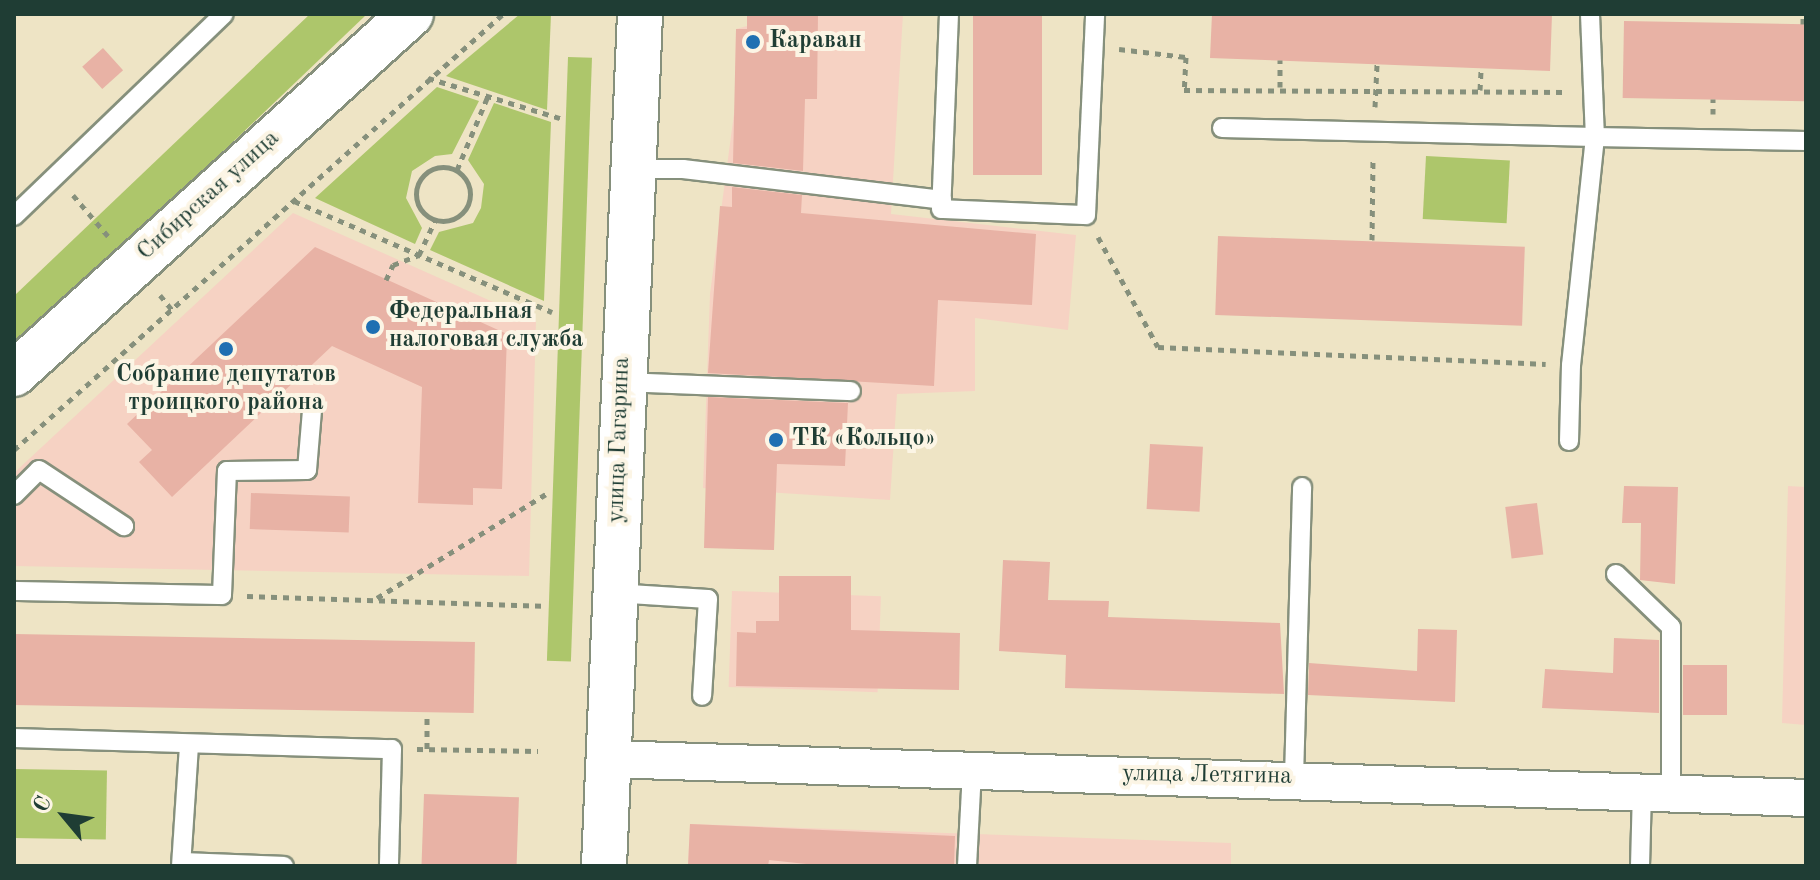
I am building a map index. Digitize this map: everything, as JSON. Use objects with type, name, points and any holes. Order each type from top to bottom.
[{"type":"main road","name":"Сибирская улица","points":[[14,374],[406,15]]},
{"type":"main road","name":"улица Гагарина","points":[[604,866],[637,20]]},
{"type":"street","name":"улица Летягина","points":[[608,759],[1294,778],[1806,798]]},
{"type":"lane","points":[[14,216],[224,14]]},
{"type":"lane","points":[[949,14],[941,209],[1086,215],[1095,14]]},
{"type":"lane","points":[[1569,441],[1571,365],[1595,137],[1590,14]]},
{"type":"lane","points":[[1222,128],[1806,141]]},
{"type":"lane","points":[[633,169],[683,169],[942,200]]},
{"type":"lane","points":[[622,382],[851,391]]},
{"type":"lane","points":[[14,591],[222,595],[227,471],[307,470],[312,411]]},
{"type":"lane","points":[[14,495],[39,470],[124,526]]},
{"type":"lane","points":[[1294,778],[1302,487]]},
{"type":"lane","points":[[1616,574],[1671,627],[1657,793],[1640,866]]},
{"type":"lane","points":[[614,593],[708,599],[702,696]]},
{"type":"lane","points":[[14,738],[392,749],[389,866]]},
{"type":"lane","points":[[189,745],[183,864],[284,866]]},
{"type":"lane","points":[[967,866],[972,770]]},
{"type":"path","points":[[14,450],[503,14]]},
{"type":"path","points":[[1803,14],[1803,24]]},
{"type":"path","points":[[1094,46],[1186,57],[1184,90],[1280,87],[1591,93]]},
{"type":"path","points":[[1280,60],[1280,87]]},
{"type":"path","points":[[1480,90],[1481,68]]},
{"type":"path","points":[[428,78],[560,118]]},
{"type":"path","points":[[457,170],[488,96]]},
{"type":"path","points":[[435,168],[457,170],[470,189],[468,205],[454,218],[435,220],[420,208],[417,186],[435,168]]},
{"type":"path","points":[[294,201],[552,312]]},
{"type":"path","points":[[1086,215],[1158,347],[1571,365]]},
{"type":"path","points":[[386,280],[393,265],[419,255],[435,220]]},
{"type":"path","points":[[374,600],[546,494]]},
{"type":"path","points":[[222,595],[543,606]]},
{"type":"path","points":[[427,715],[427,749]]},
{"type":"path","points":[[392,749],[538,751]]},
{"type":"shaded area","points":[[747,14],[903,14],[891,214],[1076,235],[1068,330],[975,318],[975,391],[897,394],[890,500],[703,488],[710,294],[735,106],[736,29],[747,26]]},
{"type":"shaded area","points":[[293,213],[536,321],[529,576],[14,566],[14,473]]},
{"type":"shaded area","points":[[1788,486],[1806,487],[1806,725],[1782,723]]},
{"type":"shaded area","points":[[732,591],[881,596],[878,692],[729,687]]},
{"type":"shaded area","points":[[690,824],[1231,843],[1231,866],[688,866]]},
{"type":"green space","points":[[310,14],[366,15],[14,351],[14,296]]},
{"type":"green space","points":[[520,14],[551,14],[547,110],[446,76]]},
{"type":"green space","points":[[568,57],[592,58],[571,661],[547,661]]},
{"type":"green space","points":[[437,87],[479,101],[452,154],[435,156],[412,171],[406,198],[422,228],[415,244],[315,198]]},
{"type":"green space","points":[[494,103],[551,122],[544,301],[430,250],[439,232],[473,223],[481,208],[484,184],[468,160]]},
{"type":"green space","points":[[1426,156],[1510,160],[1507,223],[1423,219]]},
{"type":"green space","points":[[14,769],[107,771],[106,840],[14,838]]},
{"type":"building","points":[[747,14],[818,14],[817,99],[805,99],[803,171],[733,163],[736,29],[747,29]]},
{"type":"building","points":[[973,14],[1042,14],[1042,175],[973,175]]},
{"type":"building","points":[[1212,14],[1552,14],[1550,71],[1210,58]]},
{"type":"building","points":[[1624,21],[1806,24],[1805,101],[1623,98]]},
{"type":"building","points":[[103,48],[123,70],[102,89],[82,67]]},
{"type":"building","points":[[732,187],[802,195],[801,213],[1036,234],[1032,305],[938,300],[934,386],[708,373],[720,206],[732,207]]},
{"type":"building","points":[[1218,236],[1525,247],[1522,326],[1215,315]]},
{"type":"building","points":[[315,247],[507,334],[502,489],[473,488],[473,505],[418,503],[422,387],[332,346],[172,497],[139,462],[152,450],[127,424]]},
{"type":"building","points":[[708,397],[848,403],[845,466],[777,464],[774,550],[704,548]]},
{"type":"building","points":[[1150,444],[1203,447],[1200,512],[1147,509]]},
{"type":"building","points":[[1624,486],[1678,487],[1675,584],[1640,580],[1641,523],[1622,523]]},
{"type":"building","points":[[251,493],[350,496],[349,532],[250,529]]},
{"type":"building","points":[[1537,503],[1543,555],[1512,559],[1505,507]]},
{"type":"building","points":[[1003,560],[1050,562],[1048,600],[1109,601],[1108,617],[1280,623],[1284,694],[1065,688],[1066,655],[999,651]]},
{"type":"building","points":[[779,576],[851,576],[851,630],[960,633],[959,690],[736,686],[737,632],[756,633],[756,621],[779,621]]},
{"type":"building","points":[[1418,629],[1457,630],[1455,702],[1308,695],[1309,663],[1417,671]]},
{"type":"building","points":[[14,634],[475,642],[474,713],[14,705]]},
{"type":"building","points":[[1614,638],[1659,640],[1659,713],[1542,708],[1545,669],[1613,673]]},
{"type":"building","points":[[1683,665],[1727,665],[1727,715],[1683,715]]},
{"type":"building","points":[[424,794],[519,797],[517,866],[421,866]]},
{"type":"building","points":[[690,824],[955,836],[954,866],[825,866],[769,860],[768,866],[688,866]]},
{"type":"place","name":"Караван","points":[[753,42]]},
{"type":"place","name":"Федеральная налоговая служба","points":[[373,327]]},
{"type":"place","name":"Собрание депутатов троицкого района","points":[[226,349]]},
{"type":"place","name":"ТК «Кольцо»","points":[[776,440]]}]
